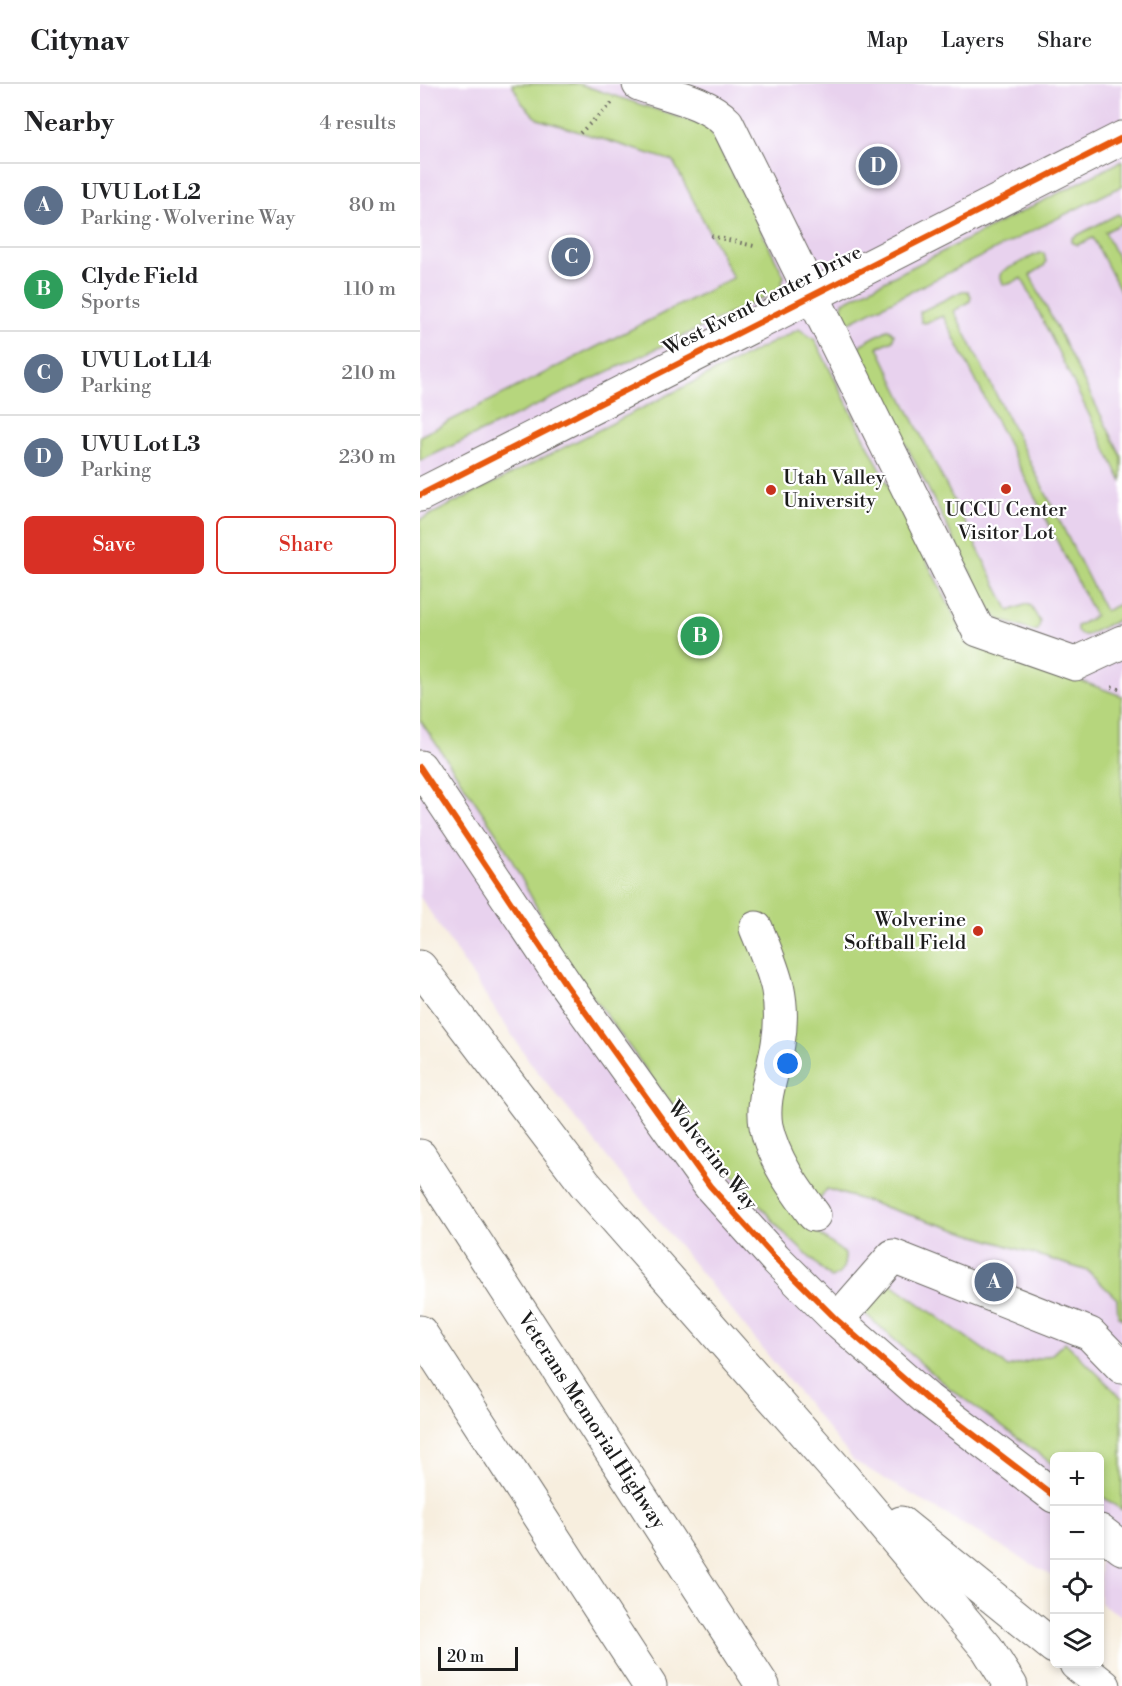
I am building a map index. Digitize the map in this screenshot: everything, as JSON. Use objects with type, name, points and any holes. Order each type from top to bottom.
[{"type":"main road","points":[[631,88],[706,106],[718,113],[727,123],[978,630],[1075,664],[1122,642]]},
{"type":"main road","name":"West Event Center Drive","points":[[420,495],[1122,138]]},
{"type":"main road","name":"Wolverine Way","points":[[420,767],[566,985],[710,1186],[774,1258],[837,1320],[927,1399],[1050,1493]]},
{"type":"main road","points":[[756,928],[771,965],[782,1006],[778,1044],[766,1096],[766,1124],[771,1144],[790,1181],[814,1215]]},
{"type":"main road","points":[[420,967],[585,1184],[843,1477],[987,1648],[1011,1686]]},
{"type":"main road","name":"Veterans Memorial Highway","points":[[420,1156],[763,1686]]},
{"type":"main road","points":[[837,1320],[892,1256],[1090,1334],[1122,1367]]},
{"type":"main road","points":[[420,1332],[650,1686]]},
{"type":"main road","points":[[843,1477],[1050,1644]]},
{"type":"main road","points":[[1104,1534],[1122,1548]]},
{"type":"main road","points":[[1081,1668],[1104,1686]]},
{"type":"path","points":[[580,133],[631,88]]},
{"type":"path","points":[[1112,687],[1122,690]]},
{"type":"shaded area","name":"Utah Valley University","points":[[420,84],[1122,84],[1122,1616],[1104,1605],[1104,1452],[1050,1452],[1050,1575],[854,1461],[532,1065],[420,897]]},
{"type":"green space","points":[[512,84],[579,84],[709,127],[784,276],[780,290],[420,461],[420,436],[733,278],[673,161],[538,119],[522,103]]},
{"type":"green space","points":[[1122,161],[1122,186],[848,323],[844,321],[841,312],[843,302]]},
{"type":"green space","points":[[1118,214],[1122,218],[1122,223],[1105,232],[1122,267],[1122,294],[1093,238],[1077,245],[1072,242],[1072,238]]},
{"type":"green space","points":[[1039,253],[1044,253],[1046,262],[1044,266],[1030,275],[1122,457],[1122,482],[1022,278],[1009,284],[1003,284],[1000,275],[1003,271]]},
{"type":"green space","points":[[962,291],[968,291],[971,296],[970,301],[954,311],[1105,611],[1122,603],[1122,618],[1087,635],[1081,635],[1077,631],[1077,626],[1095,616],[943,316],[925,323],[921,322],[920,312]]},
{"type":"green space","points":[[799,329],[815,340],[966,639],[1122,696],[1122,1319],[1118,1316],[1117,1299],[1088,1271],[827,1189],[804,1222],[845,1254],[842,1269],[831,1278],[782,1231],[666,1097],[561,953],[501,840],[420,720],[420,520]]},
{"type":"green space","points":[[889,329],[894,334],[893,340],[878,347],[896,385],[1009,611],[1027,604],[1031,606],[1040,622],[1038,630],[1033,631],[998,619],[987,606],[858,349],[861,344]]},
{"type":"green space","points":[[889,1282],[1008,1367],[1051,1355],[1065,1342],[1122,1398],[1122,1510],[1104,1498],[1104,1452],[1050,1452],[1050,1462],[948,1387],[863,1312]]},
{"type":"cycle path","points":[[420,495],[1122,138]]},
{"type":"cycle path","points":[[420,767],[566,985],[710,1186],[775,1258],[837,1320],[927,1399],[1050,1493]]},
{"type":"place","name":"UVU Lot L3","points":[[878,166]]},
{"type":"place","name":"UVU Lot L14","points":[[571,257]]},
{"type":"place","name":"UCCU Center Visitor Lot","points":[[1006,489]]},
{"type":"place","name":"Utah Valley University","points":[[771,490]]},
{"type":"place","name":"Clyde Field","points":[[700,636]]},
{"type":"place","name":"Wolverine Softball Field","points":[[978,931]]},
{"type":"place","name":"UVU Lot L2","points":[[994,1282]]}]
